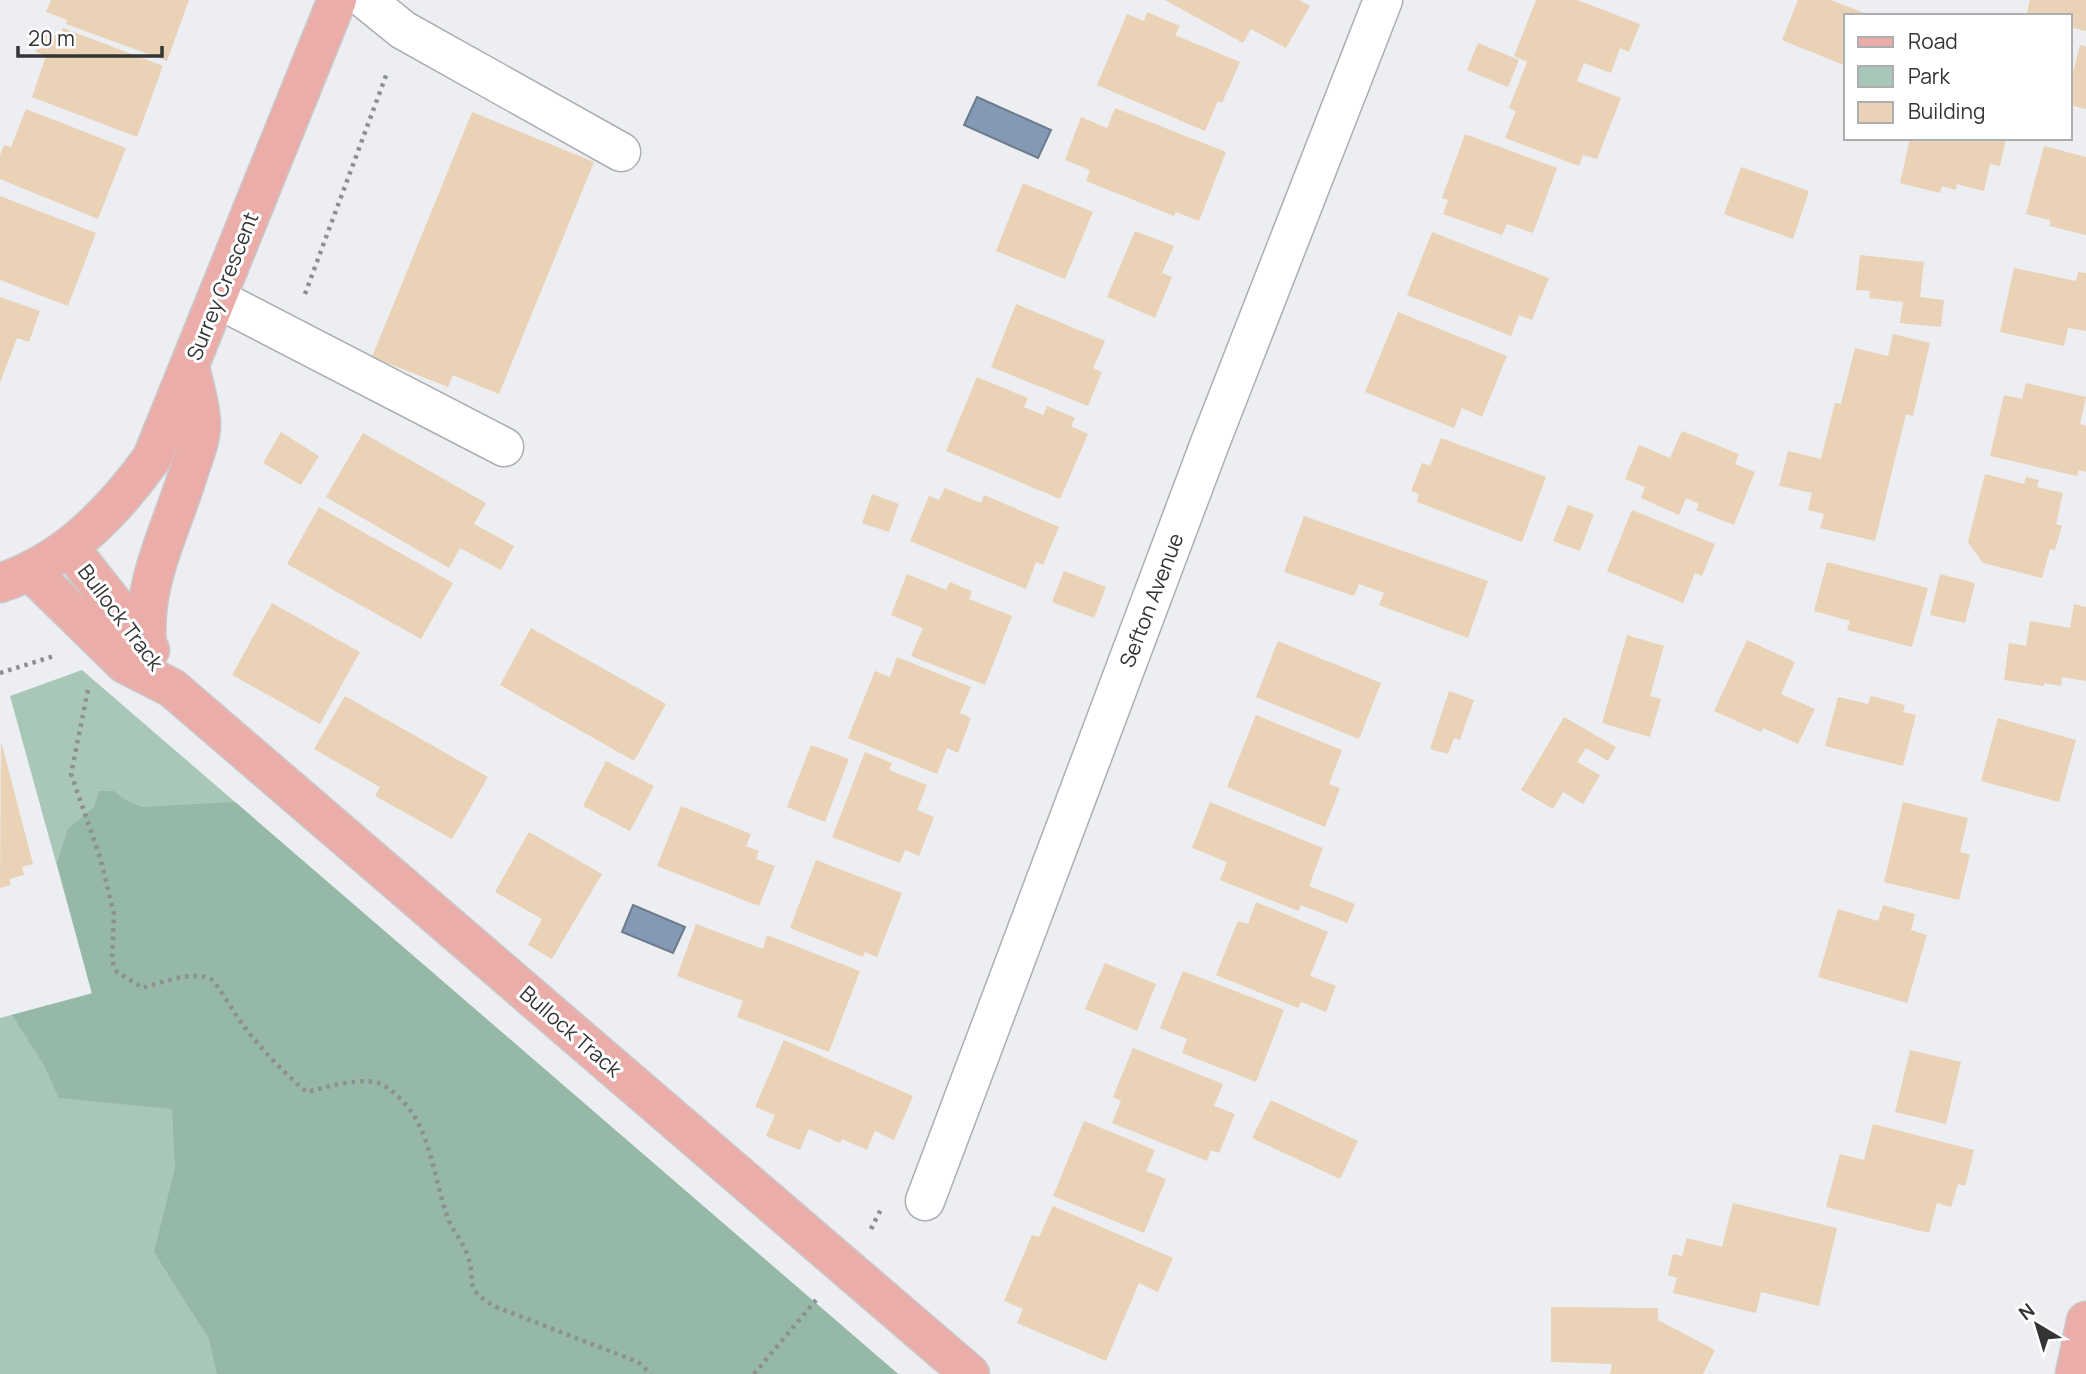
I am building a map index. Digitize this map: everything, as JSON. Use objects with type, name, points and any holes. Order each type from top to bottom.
[{"type":"main road","name":"Surrey Crescent","points":[[15,578],[69,547],[91,530],[128,490],[152,458],[337,0]]},
{"type":"main road","points":[[147,646],[145,621],[154,568],[178,508],[201,424],[190,366]]},
{"type":"main road","name":"Bullock Track","points":[[69,547],[147,646],[172,688]]},
{"type":"main road","name":"Bullock Track","points":[[15,578],[125,664],[172,688],[970,1374]]},
{"type":"main road","points":[[2075,1374],[2086,1321]]},
{"type":"street","points":[[366,0],[403,30],[621,152]]},
{"type":"street","name":"Sefton Avenue","points":[[925,1201],[1210,443],[1383,0]]},
{"type":"street","points":[[218,299],[504,447]]},
{"type":"path","points":[[289,336],[403,30]]},
{"type":"path","points":[[88,687],[71,774],[100,857],[114,914],[113,961],[117,972],[143,988],[172,979],[198,976],[211,980],[245,1028],[307,1092],[347,1082],[379,1083],[399,1099],[415,1119],[432,1153],[449,1220],[468,1256],[470,1283],[480,1298],[496,1307],[638,1362],[651,1374]]},
{"type":"path","points":[[868,1237],[883,1204]]},
{"type":"path","points":[[754,1374],[822,1293]]},
{"type":"green space","points":[[82,670],[898,1374],[0,1374],[0,1018],[92,993],[10,696]]},
{"type":"green space","points":[[99,791],[114,791],[142,807],[235,802],[898,1374],[217,1374],[209,1339],[154,1252],[175,1168],[172,1109],[59,1098],[44,1065],[12,1015],[92,994],[57,863],[68,829],[94,807]]},
{"type":"water","points":[[977,97],[1051,130],[1038,158],[964,125]]},
{"type":"water","points":[[633,905],[685,927],[673,953],[622,932]]},
{"type":"building","points":[[51,0],[189,0],[167,61],[66,24],[67,20],[46,12]]},
{"type":"building","points":[[1165,0],[1299,0],[1310,6],[1286,48],[1251,29],[1243,43]]},
{"type":"building","points":[[1536,0],[1577,0],[1640,24],[1629,52],[1620,48],[1611,73],[1584,63],[1577,81],[1621,98],[1597,159],[1583,155],[1579,166],[1505,138],[1516,111],[1509,108],[1527,62],[1514,56]]},
{"type":"building","points":[[1798,0],[1831,0],[1867,14],[1844,14],[1844,65],[1782,40]]},
{"type":"building","points":[[2030,0],[2086,0],[2086,31],[2072,28],[2072,14],[2026,14]]},
{"type":"building","points":[[1147,12],[1180,26],[1175,35],[1240,62],[1222,103],[1218,101],[1205,131],[1097,85],[1127,14],[1144,21]]},
{"type":"building","points":[[63,28],[163,66],[137,137],[32,97],[46,56],[36,52],[44,31],[59,37]]},
{"type":"building","points":[[1478,43],[1519,60],[1508,87],[1467,70]]},
{"type":"building","points":[[2080,45],[2086,47],[2086,109],[2072,106],[2072,77]]},
{"type":"building","points":[[1115,108],[1226,152],[1199,221],[1176,212],[1174,216],[1086,181],[1090,170],[1065,160],[1081,117],[1107,128]]},
{"type":"building","points":[[26,109],[126,148],[98,219],[0,179],[0,155],[4,145],[11,147]]},
{"type":"building","points":[[472,112],[594,162],[499,394],[453,375],[448,387],[372,357]]},
{"type":"building","points":[[1465,134],[1557,168],[1533,233],[1507,224],[1502,235],[1443,214],[1448,200],[1442,198]]},
{"type":"building","points":[[1910,140],[2006,140],[2000,166],[1990,164],[1984,191],[1957,184],[1956,190],[1942,186],[1940,193],[1900,183]]},
{"type":"building","points":[[2044,146],[2086,157],[2086,235],[2050,226],[2050,220],[2026,214]]},
{"type":"building","points":[[1741,167],[1809,191],[1793,239],[1724,214]]},
{"type":"building","points":[[1023,183],[1093,212],[1065,279],[996,251]]},
{"type":"building","points":[[0,196],[96,233],[68,306],[0,280]]},
{"type":"building","points":[[1135,231],[1174,246],[1162,273],[1172,277],[1155,318],[1107,297]]},
{"type":"building","points":[[1432,232],[1549,278],[1532,320],[1519,315],[1511,336],[1407,295]]},
{"type":"building","points":[[1860,255],[1924,262],[1920,297],[1944,300],[1941,327],[1900,323],[1903,302],[1869,298],[1870,291],[1856,290]]},
{"type":"building","points":[[2014,268],[2076,281],[2078,272],[2086,273],[2086,331],[2068,328],[2064,346],[2000,332]]},
{"type":"building","points":[[0,297],[40,311],[29,342],[17,338],[0,383]]},
{"type":"building","points":[[1016,304],[1105,341],[1093,368],[1102,372],[1088,406],[991,367]]},
{"type":"building","points":[[1398,312],[1507,356],[1482,417],[1462,408],[1454,428],[1365,392]]},
{"type":"building","points":[[1893,334],[1930,343],[1913,416],[1906,414],[1875,541],[1820,528],[1824,514],[1808,510],[1812,493],[1779,486],[1788,451],[1821,459],[1835,403],[1841,404],[1855,348],[1888,356]]},
{"type":"building","points":[[977,377],[1028,398],[1024,407],[1043,415],[1047,406],[1075,418],[1071,426],[1088,434],[1060,499],[946,451]]},
{"type":"building","points":[[2026,383],[2086,397],[2080,424],[2086,426],[2086,472],[2079,470],[2077,476],[1990,456],[2004,395],[2022,399]]},
{"type":"building","points":[[1682,431],[1739,454],[1735,464],[1755,472],[1734,525],[1696,510],[1699,504],[1686,498],[1679,515],[1641,498],[1645,487],[1625,479],[1639,445],[1670,458]]},
{"type":"building","points":[[281,432],[319,456],[301,485],[263,463]]},
{"type":"building","points":[[363,433],[486,503],[474,524],[514,546],[501,570],[460,548],[449,568],[326,497]]},
{"type":"building","points":[[1441,438],[1546,477],[1522,542],[1417,502],[1419,494],[1411,491],[1422,463],[1430,466]]},
{"type":"building","points":[[1985,474],[2024,484],[2026,477],[2039,480],[2037,487],[2063,493],[2056,524],[2062,526],[2055,550],[2050,549],[2042,578],[1983,563],[1968,542]]},
{"type":"building","points":[[945,488],[981,503],[984,495],[1059,527],[1043,565],[1036,562],[1026,589],[910,541],[929,496],[939,500]]},
{"type":"building","points":[[872,494],[899,504],[889,532],[862,523]]},
{"type":"building","points":[[1568,505],[1594,514],[1580,551],[1553,541]]},
{"type":"building","points":[[319,507],[453,583],[421,639],[287,564]]},
{"type":"building","points":[[1632,510],[1715,544],[1702,576],[1695,573],[1683,603],[1607,571]]},
{"type":"building","points":[[1304,516],[1488,581],[1468,638],[1379,605],[1384,593],[1359,584],[1354,596],[1284,572]]},
{"type":"building","points":[[1827,562],[1928,588],[1912,647],[1847,630],[1850,621],[1814,611]]},
{"type":"building","points":[[1064,571],[1106,587],[1094,618],[1052,602]]},
{"type":"building","points":[[907,574],[946,590],[950,582],[972,591],[969,599],[1012,616],[985,685],[911,656],[923,628],[891,615]]},
{"type":"building","points":[[1940,574],[1975,583],[1965,623],[1930,615]]},
{"type":"building","points":[[272,603],[360,652],[320,724],[232,675]]},
{"type":"building","points":[[2074,604],[2086,607],[2086,681],[2062,677],[2061,686],[2044,683],[2044,686],[2004,680],[2009,643],[2026,646],[2030,621],[2070,628]]},
{"type":"building","points":[[531,628],[666,704],[634,761],[500,685]]},
{"type":"building","points":[[1627,635],[1664,646],[1650,696],[1661,699],[1650,737],[1602,723]]},
{"type":"building","points":[[1747,640],[1795,662],[1781,694],[1815,709],[1798,744],[1763,728],[1761,732],[1714,711]]},
{"type":"building","points":[[1278,641],[1381,683],[1359,739],[1256,697]]},
{"type":"building","points":[[897,657],[971,687],[960,713],[971,718],[958,753],[947,748],[937,774],[848,738],[875,671],[890,677]]},
{"type":"building","points":[[1449,691],[1474,700],[1460,740],[1454,738],[1448,754],[1430,749]]},
{"type":"building","points":[[345,696],[488,777],[452,839],[375,796],[380,787],[314,749]]},
{"type":"building","points":[[1871,696],[1905,705],[1903,712],[1916,715],[1903,766],[1825,746],[1838,697],[1868,704]]},
{"type":"building","points":[[1256,715],[1342,750],[1329,784],[1340,788],[1325,827],[1227,787]]},
{"type":"building","points":[[1564,717],[1616,747],[1608,761],[1586,748],[1577,762],[1600,775],[1583,804],[1563,792],[1553,809],[1521,790]]},
{"type":"building","points":[[1998,718],[2076,740],[2059,802],[1981,781]]},
{"type":"building","points":[[1,741],[33,864],[22,867],[24,875],[9,879],[11,885],[0,888]]},
{"type":"building","points":[[811,745],[849,759],[825,822],[787,807]]},
{"type":"building","points":[[865,752],[892,763],[889,770],[927,785],[917,810],[934,817],[919,856],[905,850],[900,863],[832,837]]},
{"type":"building","points":[[606,761],[654,786],[630,831],[583,806]]},
{"type":"building","points":[[1210,802],[1323,848],[1309,886],[1355,904],[1347,923],[1301,905],[1298,911],[1220,880],[1227,862],[1192,848]]},
{"type":"building","points":[[1903,802],[1968,818],[1960,852],[1970,855],[1959,900],[1884,882]]},
{"type":"building","points":[[681,806],[751,834],[746,846],[759,851],[756,859],[775,866],[759,906],[657,866]]},
{"type":"building","points":[[529,832],[602,874],[552,959],[528,945],[542,919],[495,892]]},
{"type":"building","points":[[816,860],[902,893],[877,957],[865,952],[863,957],[790,928]]},
{"type":"building","points":[[1256,902],[1328,932],[1310,976],[1336,986],[1326,1012],[1301,1002],[1298,1008],[1216,975],[1238,921],[1248,924]]},
{"type":"building","points":[[1883,905],[1915,914],[1911,930],[1927,935],[1907,1003],[1818,977],[1838,909],[1878,921]]},
{"type":"building","points":[[696,924],[763,949],[767,935],[860,971],[829,1052],[737,1017],[743,1001],[677,976]]},
{"type":"building","points":[[1105,963],[1156,984],[1137,1031],[1085,1009]]},
{"type":"building","points":[[1183,971],[1284,1010],[1256,1082],[1182,1053],[1187,1039],[1160,1028]]},
{"type":"building","points":[[784,1040],[913,1096],[894,1140],[875,1131],[867,1150],[842,1139],[840,1143],[809,1129],[800,1150],[766,1136],[775,1115],[755,1107]]},
{"type":"building","points":[[1133,1048],[1223,1084],[1214,1106],[1235,1114],[1219,1153],[1211,1150],[1207,1161],[1112,1123],[1121,1101],[1113,1097]]},
{"type":"building","points":[[1910,1050],[1961,1062],[1946,1124],[1895,1112]]},
{"type":"building","points":[[1271,1100],[1358,1141],[1340,1179],[1252,1138]]},
{"type":"building","points":[[1084,1121],[1155,1150],[1146,1171],[1166,1179],[1144,1233],[1053,1196]]},
{"type":"building","points":[[1873,1124],[1974,1150],[1965,1186],[1958,1184],[1951,1207],[1937,1203],[1929,1233],[1826,1207],[1840,1154],[1864,1160]]},
{"type":"building","points":[[1733,1203],[1837,1228],[1819,1306],[1761,1292],[1756,1313],[1673,1293],[1677,1278],[1668,1275],[1673,1254],[1682,1256],[1687,1238],[1722,1247]]},
{"type":"building","points":[[1053,1206],[1173,1258],[1158,1292],[1139,1283],[1106,1361],[1017,1323],[1023,1309],[1004,1301],[1032,1235],[1039,1237]]},
{"type":"building","points":[[1551,1307],[1658,1308],[1658,1320],[1715,1350],[1703,1374],[1610,1374],[1612,1364],[1551,1362]]}]
